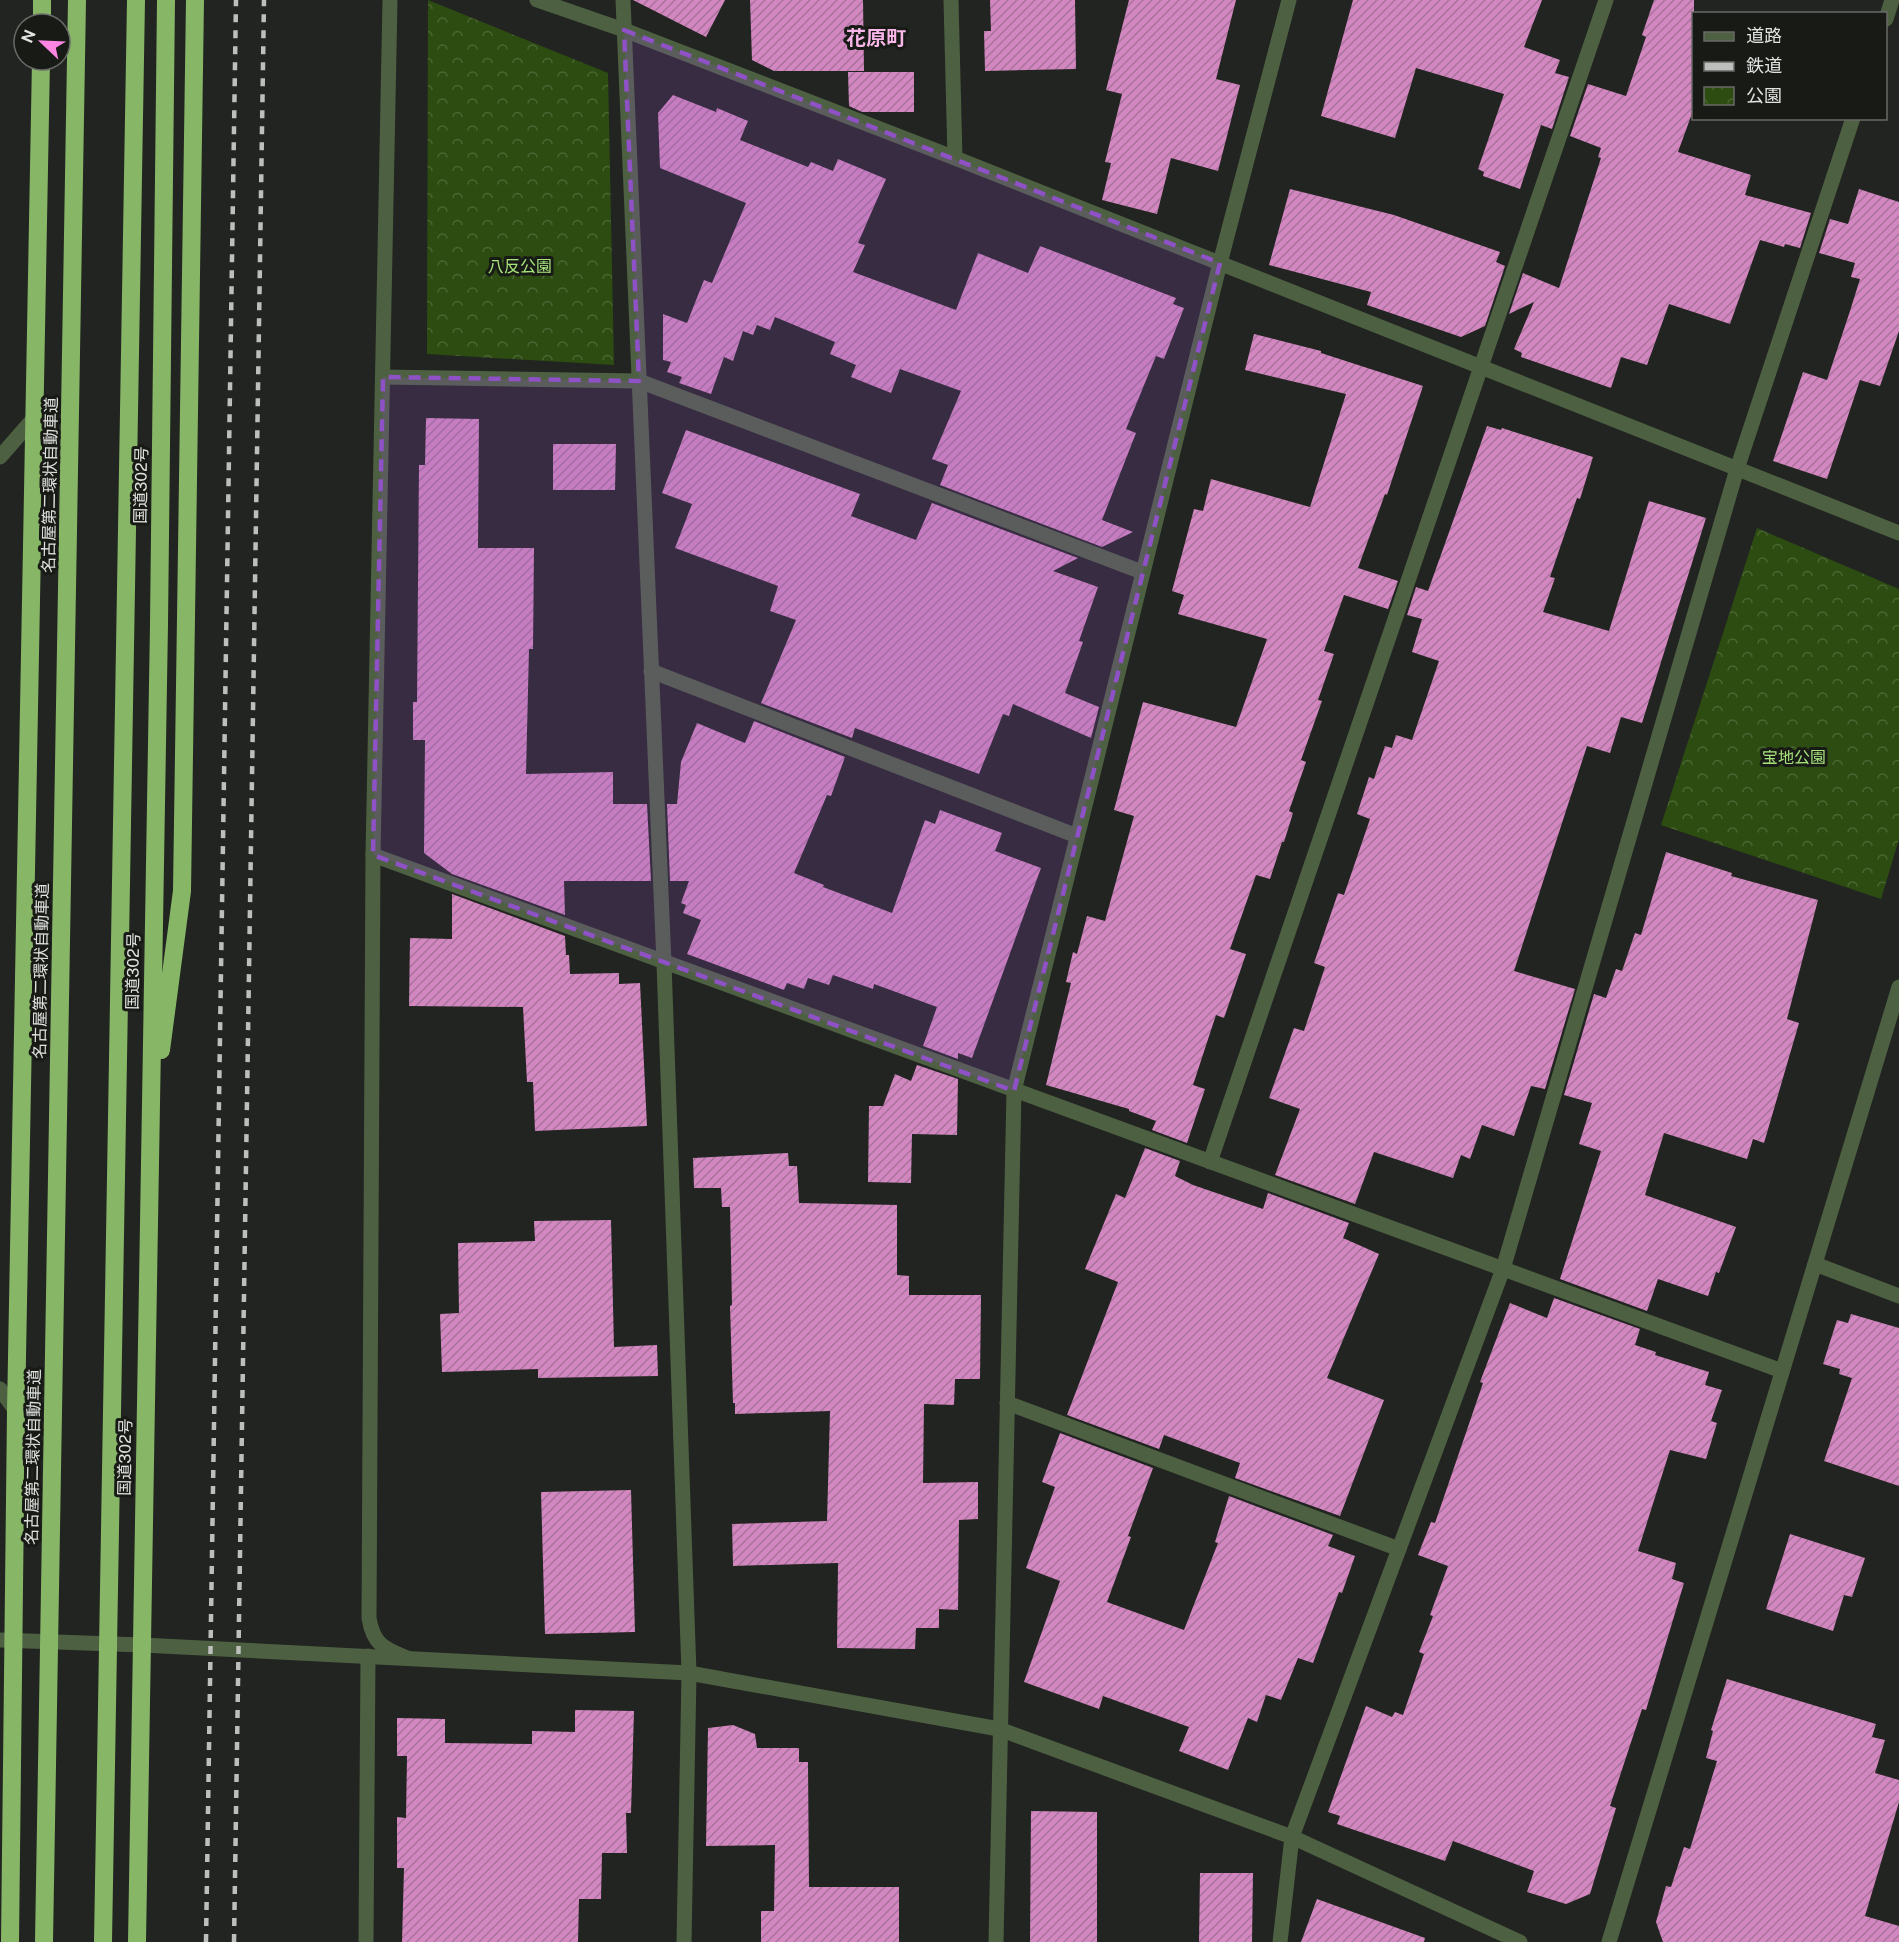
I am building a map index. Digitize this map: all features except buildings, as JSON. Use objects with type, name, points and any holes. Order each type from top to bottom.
[{"type":"highway","name":"名古屋第二環状自動車道","points":[[44,1942],[78,0]]},
{"type":"highway","points":[[103,1942],[136,0]]},
{"type":"highway","name":"国道302号","points":[[137,1942],[159,636],[166,0]]},
{"type":"highway","points":[[150,1132],[182,891],[195,0]]},
{"type":"highway","points":[[9,1942],[7,1640],[16,1411],[41,72]]},
{"type":"street","points":[[390,0],[373,855],[369,1618],[371,1634],[381,1645],[407,1658]]},
{"type":"street","points":[[537,0],[624,30],[955,158],[1899,533]]},
{"type":"street","points":[[623,0],[664,963],[689,1673],[684,1942]]},
{"type":"street","points":[[951,0],[955,158]]},
{"type":"street","points":[[996,1942],[1014,1091],[1220,263],[1289,0]]},
{"type":"street","points":[[1210,1162],[1606,0]]},
{"type":"street","points":[[1887,16],[1892,0]]},
{"type":"street","points":[[1280,1942],[1292,1837],[1503,1269],[1737,469],[1852,120]]},
{"type":"street","points":[[382,377],[639,381],[1143,572]]},
{"type":"street","points":[[0,457],[35,417]]},
{"type":"street","points":[[651,671],[1077,836]]},
{"type":"street","points":[[373,855],[1782,1371]]},
{"type":"street","points":[[1609,1942],[1899,987]]},
{"type":"street","points":[[1815,1264],[1899,1296]]},
{"type":"street","points":[[0,1389],[16,1411]]},
{"type":"street","points":[[1007,1403],[1399,1549]]},
{"type":"street","points":[[7,1640],[689,1673],[999,1729],[1292,1837],[1520,1942]]},
{"type":"street","points":[[366,1942],[368,1656]]},
{"type":"highlighted area","points":[[624,30],[1220,263],[1014,1091],[373,855],[383,377],[639,381]]},
{"type":"green space","name":"八反公園","points":[[428,0],[608,73],[614,365],[427,354]]},
{"type":"green space","name":"宝地公園","points":[[1757,528],[1899,589],[1899,839],[1881,899],[1661,825]]},
{"type":"railway","points":[[206,1942],[236,0]]},
{"type":"railway","points":[[234,1942],[264,0]]},
{"type":"district","name":"花原町","points":[[876,38]]}]
